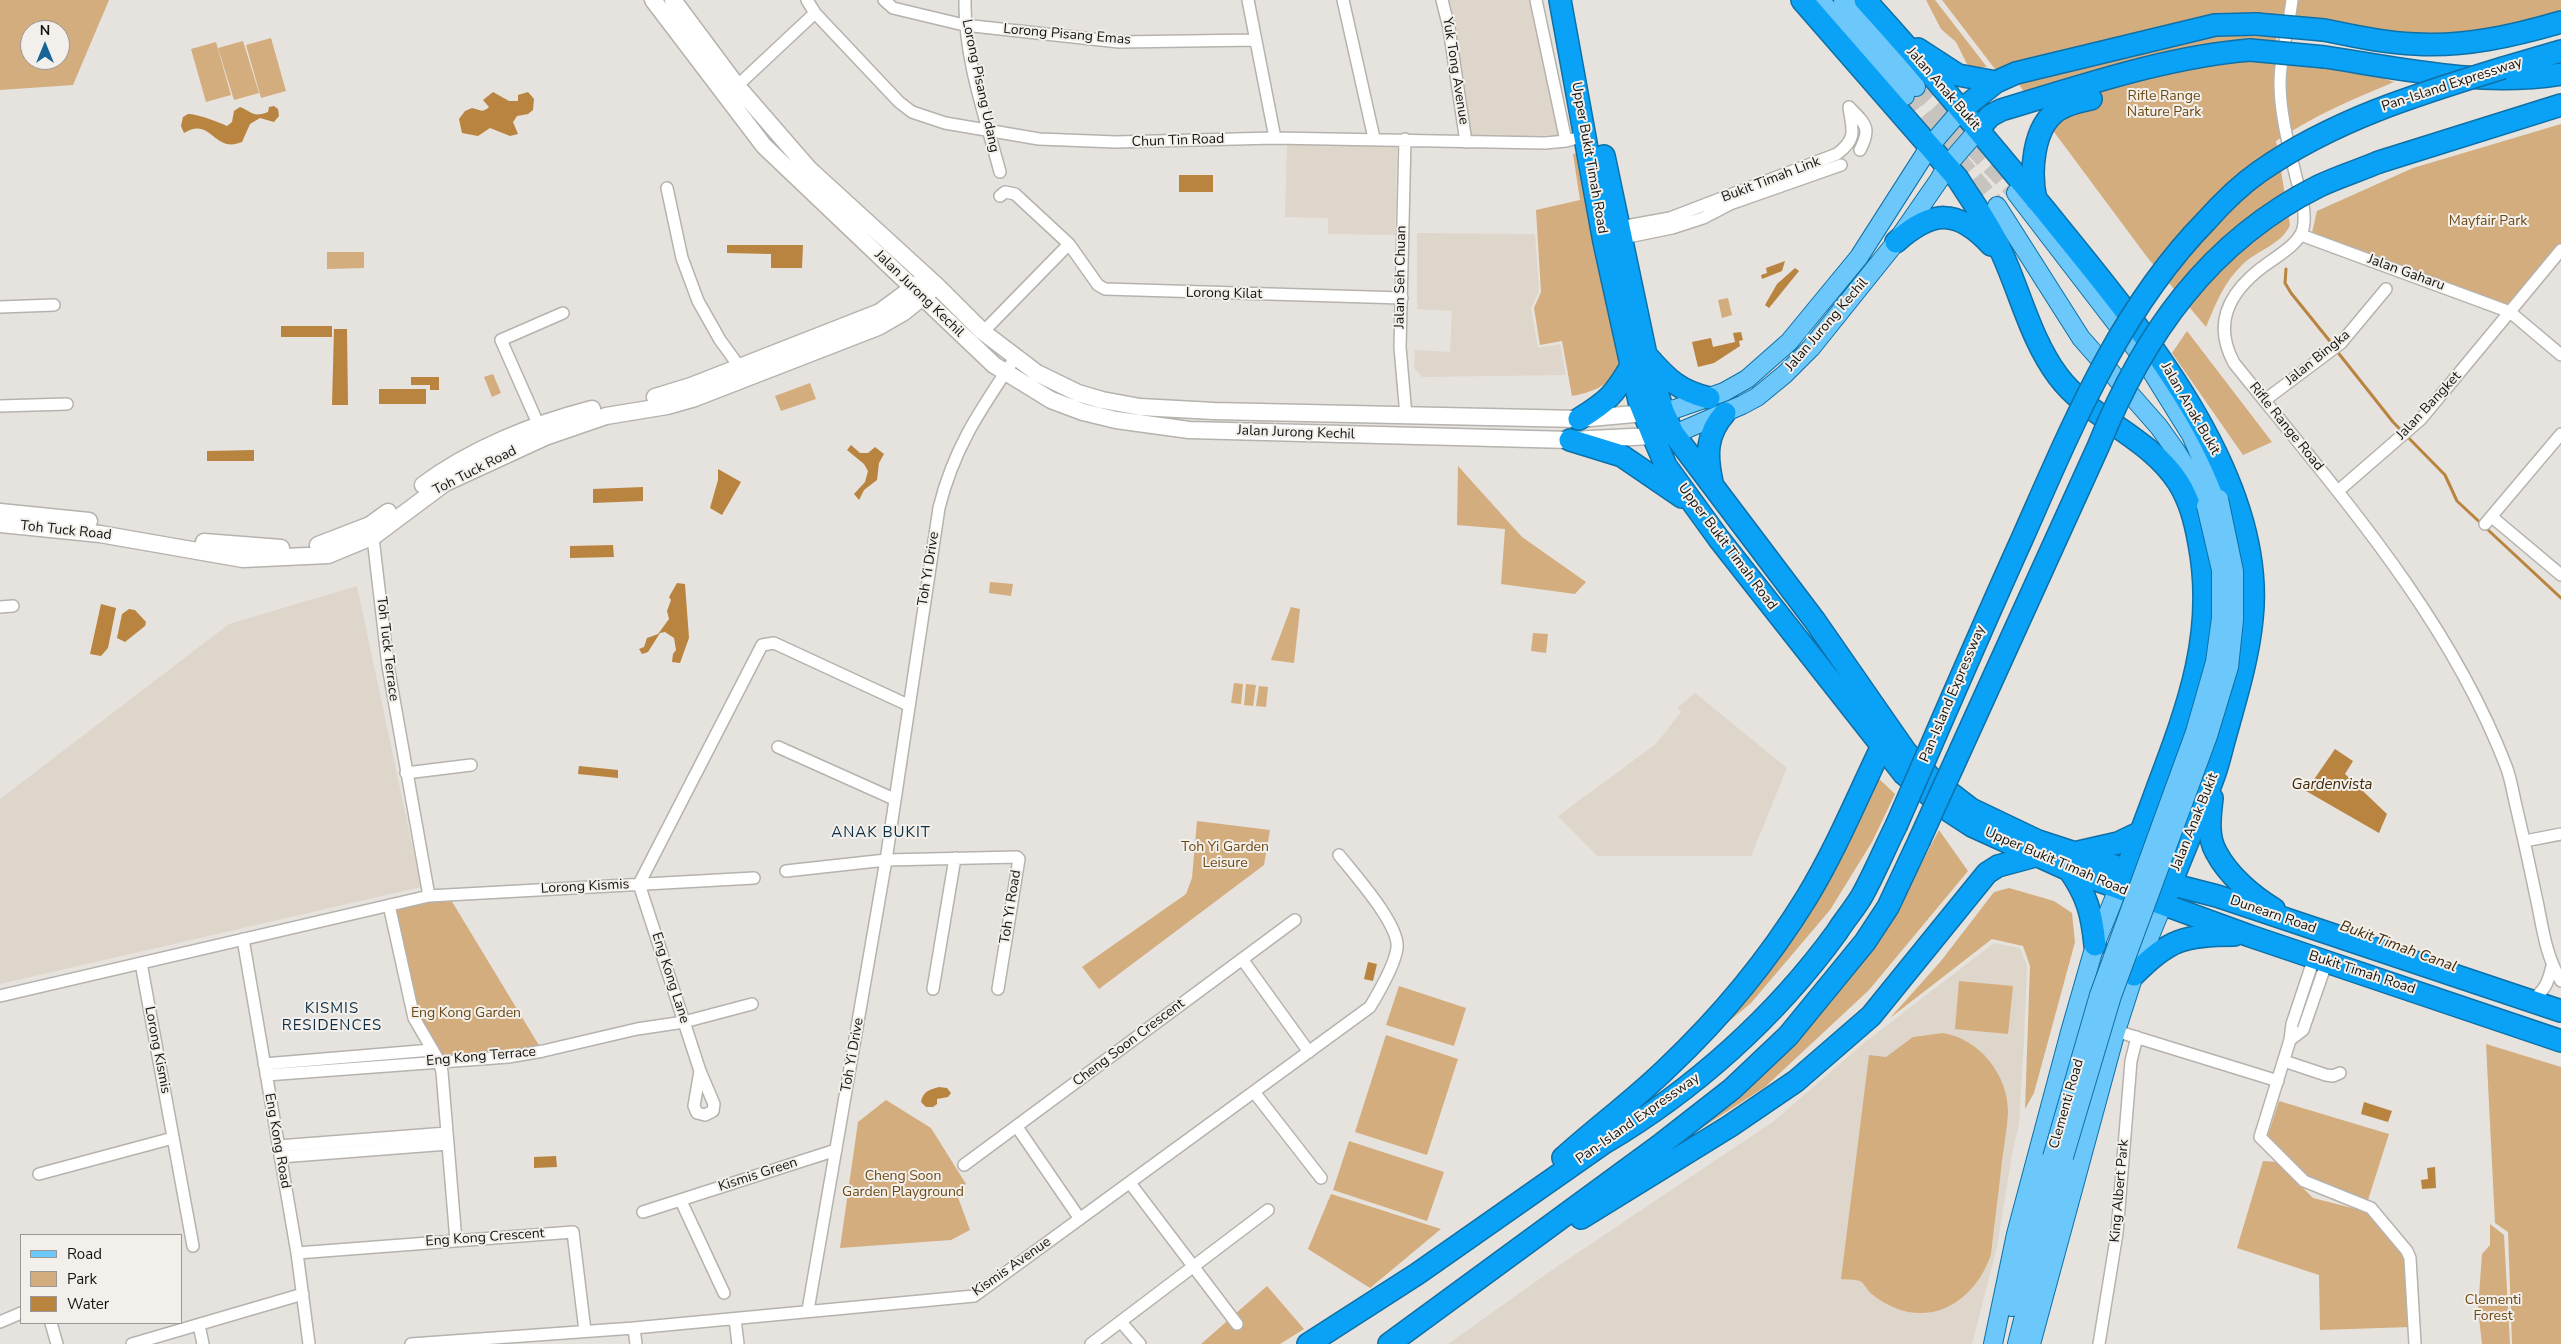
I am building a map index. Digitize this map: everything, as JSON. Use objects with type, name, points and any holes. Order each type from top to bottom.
[{"type":"highway","name":"Upper Bukit Timah Road","points":[[1560,0],[1576,139],[1611,234]]},
{"type":"highway","name":"Upper Bukit Timah Road","points":[[1574,0],[1611,234],[1639,360],[1654,412],[1663,434],[1666,466],[1881,748],[1904,774],[1946,809],[1972,826],[2035,856],[2144,876],[2163,904]]},
{"type":"highway","name":"Jalan Anak Bukit","points":[[1802,0],[1930,146],[1958,179],[1976,205],[2005,259],[2042,354],[2059,378],[2094,410],[2162,462],[2178,483],[2194,515],[2204,572],[2204,630],[2181,727],[2141,832],[2144,876],[2163,904]]},
{"type":"highway","name":"Jalan Anak Bukit","points":[[1865,0],[1978,130],[2122,305],[2160,356],[2222,464],[2246,530],[2252,576],[2252,618],[2238,697],[2215,773],[2203,802],[2144,876]]},
{"type":"highway","points":[[1960,110],[1996,82],[2032,69],[2215,25],[2256,24],[2324,30],[2390,42],[2426,44],[2490,40],[2561,22]]},
{"type":"highway","points":[[1893,31],[1930,58],[1958,75],[1996,82]]},
{"type":"highway","points":[[1978,130],[1990,116],[2001,110],[2050,104],[2145,80],[2172,62],[2213,53],[2250,50],[2325,57],[2415,71],[2490,79],[2530,78],[2561,74]]},
{"type":"highway","name":"Pan-Island Expressway","points":[[1308,1344],[1417,1274],[1604,1143],[1634,1125],[1706,1071],[1790,991],[1816,960],[1862,896],[1896,826],[1962,673],[2080,410],[2125,326],[2157,277],[2186,241],[2223,203],[2258,173],[2341,125],[2418,94],[2561,51]]},
{"type":"highway","points":[[2036,200],[2032,182],[2036,148],[2049,120],[2050,104]]},
{"type":"highway","name":"Pan-Island Expressway","points":[[1389,1344],[1516,1249],[1659,1146],[1724,1095],[1788,1036],[1865,942],[1888,907],[1919,841],[2098,446],[2117,399],[2168,312],[2224,250],[2284,206],[2320,186],[2380,162],[2561,105]]},
{"type":"highway","points":[[1896,242],[1912,228],[1926,221],[1942,217],[1957,218],[1974,227],[2005,259]]},
{"type":"highway","points":[[1579,419],[1614,394],[1639,360],[1688,393],[1709,398]]},
{"type":"highway","points":[[1712,482],[1708,457],[1709,439],[1717,422],[1725,413]]},
{"type":"highway","name":"Upper Bukit Timah Road","points":[[1663,434],[1712,482],[1821,629],[1906,752],[1932,779],[1978,812],[2038,841],[2072,862]]},
{"type":"highway","points":[[1570,440],[1622,456],[1695,506]]},
{"type":"highway","points":[[1548,1184],[1558,1162],[1667,1069],[1724,1009],[1769,952],[1807,898],[1836,844],[1881,748]]},
{"type":"highway","points":[[2215,773],[2209,825],[2216,852],[2238,880],[2259,900],[2301,925]]},
{"type":"highway","points":[[2156,792],[2171,803],[2179,806],[2190,806],[2203,802]]},
{"type":"highway","points":[[2095,945],[2089,905],[2072,862],[2141,832]]},
{"type":"highway","points":[[1516,1249],[1544,1241],[1730,1126],[1796,1081],[1871,1016],[1987,873],[1998,866],[2035,856]]},
{"type":"highway","name":"Dunearn Road","points":[[2144,876],[2218,896],[2561,1010]]},
{"type":"highway","name":"Bukit Timah Road","points":[[2163,904],[2250,936],[2561,1041]]},
{"type":"highway","points":[[2132,985],[2156,953],[2187,938],[2208,935],[2250,936]]},
{"type":"main road","name":"Jalan Jurong Kechil","points":[[653,0],[764,146],[976,349],[1005,373],[1051,400],[1083,412],[1134,423],[1189,430],[1570,440],[1663,434],[1725,413],[1757,398],[1812,348],[1896,242],[1946,167],[1978,130]]},
{"type":"main road","name":"Jalan Jurong Kechil","points":[[673,0],[737,86],[810,170],[932,281],[983,332],[1015,358],[1054,382],[1078,393],[1102,400],[1140,407],[1406,416],[1579,419],[1654,412],[1709,398],[1747,379],[1789,342],[1859,257],[1930,146],[1960,110]]},
{"type":"main road","name":"Jalan Anak Bukit","points":[[1820,0],[1910,92],[1843,0]]},
{"type":"main road","name":"Jalan Anak Bukit","points":[[2016,193],[2145,361],[2191,435],[2234,571],[2234,620],[2229,667],[2208,736],[2144,876]]},
{"type":"main road","name":"Jalan Anak Bukit","points":[[1997,206],[2081,338],[2158,427],[2213,503]]},
{"type":"main road","name":"Toh Tuck Road","points":[[0,524],[237,546],[284,548],[324,545],[372,530],[445,483],[545,437],[606,416],[667,406],[695,398],[743,371],[880,312],[918,292],[932,281]]},
{"type":"main road","name":"Toh Tuck Road","points":[[372,530],[442,472],[489,447],[539,426],[603,406],[664,395],[743,371]]},
{"type":"main road","name":"Toh Tuck Road","points":[[0,512],[73,519],[167,541]]},
{"type":"main road","name":"Clementi Road","points":[[1993,1344],[2016,1234],[2095,945],[2144,876]]},
{"type":"main road","name":"Clementi Road","points":[[2002,1344],[2058,1157],[2112,996],[2144,876]]},
{"type":"main road","name":"Clementi Road","points":[[2030,1344],[2116,1031],[2163,904]]},
{"type":"main road","points":[[2082,996],[2092,982],[2101,979],[2132,985]]},
{"type":"main road","name":"Clementi Road","points":[[2017,1344],[2058,1157]]},
{"type":"street","name":"Chun Tin Road","points":[[807,0],[815,14],[899,102],[912,112],[945,124],[1039,139],[1116,142],[1275,138],[1374,138],[1466,142],[1576,139]]},
{"type":"street","name":"Lorong Pisang Emas","points":[[884,0],[893,8],[964,26],[1119,42],[1256,40]]},
{"type":"street","name":"Lorong Pisang Udang","points":[[964,0],[964,26],[988,130],[1000,172]]},
{"type":"street","points":[[1248,0],[1275,138]]},
{"type":"street","points":[[1343,0],[1374,138]]},
{"type":"street","name":"Yuk Tong Avenue","points":[[1442,0],[1449,28],[1466,142]]},
{"type":"street","points":[[1536,0],[1576,139]]},
{"type":"street","points":[[2292,0],[2280,84],[2288,141],[2304,210],[2301,235]]},
{"type":"street","points":[[737,86],[815,14]]},
{"type":"street","name":"Bukit Timah Link","points":[[1611,234],[1670,218],[1837,154],[1847,146],[1853,135],[1849,107],[1865,124],[1868,136],[1860,150]]},
{"type":"street","name":"Jalan Seh Chuan","points":[[1405,139],[1400,347],[1406,416]]},
{"type":"street","name":"Bukit Timah Link","points":[[1611,234],[1672,228],[1703,218],[1730,204],[1841,165]]},
{"type":"street","points":[[667,188],[682,258],[698,301],[720,340],[743,371]]},
{"type":"street","name":"Lorong Kilat","points":[[1000,196],[1005,192],[1015,194],[1070,244],[1098,284],[1105,289],[1402,298]]},
{"type":"street","name":"Jalan Gaharu","points":[[2301,235],[2510,312],[2561,354]]},
{"type":"street","name":"Rifle Range Road","points":[[2301,235],[2238,289],[2227,313],[2224,339],[2228,352],[2234,363],[2338,491],[2391,562],[2463,671],[2507,767],[2552,966],[2561,981]]},
{"type":"street","points":[[983,332],[1070,244]]},
{"type":"street","points":[[2510,312],[2561,250]]},
{"type":"street","name":"Jalan Bingka","points":[[2265,400],[2341,343],[2386,290]]},
{"type":"street","points":[[0,307],[54,305]]},
{"type":"street","name":"Jalan Bangket","points":[[2338,491],[2413,427],[2510,312]]},
{"type":"street","points":[[539,426],[501,340],[563,313]]},
{"type":"street","name":"Toh Yi Drive","points":[[808,1310],[886,860],[939,508],[946,481],[968,429],[1015,358]]},
{"type":"street","points":[[0,406],[67,404]]},
{"type":"street","points":[[2561,434],[2488,520],[2561,576]]},
{"type":"street","name":"Toh Tuck Terrace","points":[[372,530],[388,666],[428,896]]},
{"type":"street","points":[[0,607],[12,606]]},
{"type":"street","name":"Lorong Kismis","points":[[0,996],[428,896],[639,884],[762,646],[774,643],[908,705]]},
{"type":"street","points":[[778,747],[894,799]]},
{"type":"street","points":[[406,773],[471,765]]},
{"type":"street","points":[[2525,841],[2561,834]]},
{"type":"street","name":"Kismis Avenue","points":[[634,1328],[808,1310],[974,1296],[1370,1008],[1397,948],[1396,937],[1390,924],[1340,854]]},
{"type":"street","name":"Toh Yi Road","points":[[786,870],[886,860],[1008,857],[1019,859],[998,989]]},
{"type":"street","points":[[933,989],[955,858]]},
{"type":"street","points":[[639,884],[754,878]]},
{"type":"street","name":"Eng Kong Lane","points":[[639,884],[700,1071]]},
{"type":"street","points":[[389,905],[414,1018],[439,1061],[442,1076],[456,1241]]},
{"type":"street","name":"Cheng Soon Crescent","points":[[964,1165],[1295,920]]},
{"type":"street","name":"Eng Kong Road","points":[[243,939],[304,1294],[309,1344]]},
{"type":"street","points":[[1242,959],[1309,1052]]},
{"type":"street","points":[[2320,960],[2300,1000],[2292,1024],[2284,1061],[2260,1137],[2304,1181],[2371,1208],[2407,1251],[2410,1258],[2415,1344]]},
{"type":"street","points":[[2290,1040],[2304,1030],[2312,1005],[2320,960]]},
{"type":"street","name":"Lorong Kismis","points":[[141,963],[193,1246]]},
{"type":"street","points":[[2530,1001],[2542,992],[2548,983],[2552,966]]},
{"type":"street","points":[[2300,1000],[2312,1005]]},
{"type":"street","name":"Eng Kong Terrace","points":[[265,1069],[508,1057],[543,1051],[642,1028],[684,1022],[752,1004]]},
{"type":"street","points":[[2116,1031],[2278,1081]]},
{"type":"street","name":"King Albert Park","points":[[2099,1344],[2117,1233],[2131,1061],[2137,1037]]},
{"type":"street","name":"Eng Kong Terrace","points":[[265,1069],[432,1050]]},
{"type":"street","points":[[2284,1061],[2326,1076],[2340,1073]]},
{"type":"street","points":[[1254,1092],[1321,1178]]},
{"type":"street","points":[[1017,1127],[1080,1219]]},
{"type":"street","points":[[39,1174],[173,1138]]},
{"type":"street","points":[[279,1152],[447,1138]]},
{"type":"street","name":"Kismis Green","points":[[643,1212],[836,1150]]},
{"type":"street","points":[[1130,1183],[1237,1324]]},
{"type":"street","points":[[681,1201],[724,1293]]},
{"type":"street","points":[[1091,1344],[1268,1210]]},
{"type":"street","name":"Eng Kong Crescent","points":[[297,1253],[574,1232],[585,1331]]},
{"type":"street","points":[[132,1344],[304,1294]]},
{"type":"street","points":[[0,1322],[20,1313]]},
{"type":"street","points":[[735,1319],[738,1344]]},
{"type":"street","points":[[1121,1322],[1140,1344]]},
{"type":"street","points":[[51,1324],[57,1344]]},
{"type":"street","points":[[200,1325],[203,1344]]},
{"type":"street","points":[[411,1344],[634,1328],[636,1344]]},
{"type":"shaded area","points":[[1439,0],[1534,0],[1560,135],[1464,138]]},
{"type":"shaded area","points":[[1287,143],[1397,145],[1395,235],[1328,234],[1328,218],[1285,217]]},
{"type":"shaded area","points":[[1417,233],[1535,234],[1539,291],[1531,308],[1538,348],[1560,344],[1566,375],[1422,377],[1414,368],[1415,350],[1450,352],[1452,311],[1417,309]]},
{"type":"shaded area","points":[[357,586],[421,887],[0,984],[0,799],[229,624]]},
{"type":"shaded area","points":[[1695,693],[1787,768],[1751,856],[1597,856],[1558,816],[1656,744],[1681,712],[1677,708]]},
{"type":"shaded area","points":[[1994,943],[2020,948],[2027,965],[2024,1041],[2019,1124],[2012,1154],[1997,1247],[1972,1344],[1448,1344],[1555,1268],[1774,1121],[1865,1042]]},
{"type":"green space","points":[[0,0],[109,0],[73,85],[0,90]]},
{"type":"green space","points":[[1926,0],[1935,0],[1987,67],[1969,68],[1956,42],[1941,29]]},
{"type":"green space","name":"Rifle Range Nature Park","points":[[1942,0],[2561,0],[2561,14],[2503,28],[2442,35],[2387,33],[2281,19],[2271,61],[2352,67],[2394,82],[2319,116],[2276,141],[2290,225],[2276,242],[2249,259],[2236,271],[2221,293],[2206,327],[2147,257],[2008,70],[1998,73]]},
{"type":"green space","points":[[271,38],[286,91],[261,98],[246,45]]},
{"type":"green space","points":[[243,41],[259,93],[234,100],[218,48]]},
{"type":"green space","points":[[216,42],[231,95],[206,102],[191,49]]},
{"type":"green space","name":"Mayfair Park","points":[[2561,124],[2561,250],[2507,308],[2311,237],[2317,211],[2413,168]]},
{"type":"green space","points":[[1580,153],[1590,165],[1620,370],[1609,381],[1598,388],[1572,396],[1562,341],[1540,345],[1534,308],[1541,292],[1536,210],[1580,200],[1573,154]]},
{"type":"green space","points":[[327,252],[364,252],[364,268],[327,269]]},
{"type":"green space","points":[[1728,298],[1732,315],[1722,318],[1718,300]]},
{"type":"green space","points":[[2187,331],[2272,442],[2243,455],[2172,353]]},
{"type":"green space","points":[[493,374],[501,393],[492,397],[484,377]]},
{"type":"green space","points":[[810,383],[816,399],[781,411],[775,396]]},
{"type":"green space","points":[[1458,466],[1522,537],[1586,582],[1575,594],[1501,584],[1505,529],[1457,525]]},
{"type":"green space","points":[[990,582],[1013,584],[1011,596],[989,593]]},
{"type":"green space","points":[[1291,607],[1300,609],[1294,663],[1271,660]]},
{"type":"green space","points":[[1533,633],[1548,634],[1546,653],[1531,651]]},
{"type":"green space","points":[[1234,683],[1243,684],[1241,704],[1231,703]]},
{"type":"green space","points":[[1246,684],[1256,685],[1253,706],[1244,705]]},
{"type":"green space","points":[[1259,686],[1268,687],[1266,707],[1256,706]]},
{"type":"green space","points":[[1875,775],[1895,794],[1872,842],[1830,910],[1751,1003],[1679,1063],[1741,999]]},
{"type":"green space","name":"Toh Yi Garden Leisure","points":[[1197,821],[1270,830],[1264,865],[1099,989],[1082,967],[1186,894],[1192,878]]},
{"type":"green space","points":[[1939,830],[1968,871],[1869,990],[1765,1087],[1686,1138],[1892,919]]},
{"type":"green space","points":[[2009,888],[2054,901],[2072,913],[2075,942],[2034,1093],[2025,1109],[2030,966],[2023,946],[1992,939],[1890,1018],[1941,961],[1994,892]]},
{"type":"green space","name":"Eng Kong Garden","points":[[448,895],[543,1052],[439,1061],[416,1021],[390,905]]},
{"type":"green space","points":[[1959,981],[2013,986],[2008,1034],[1955,1029]]},
{"type":"green space","points":[[1399,986],[1466,1008],[1454,1046],[1386,1025]]},
{"type":"green space","points":[[1943,1033],[1968,1043],[1989,1060],[2003,1084],[2007,1098],[2007,1126],[1991,1254],[1985,1269],[1977,1282],[1954,1303],[1940,1310],[1925,1313],[1910,1312],[1893,1307],[1880,1300],[1871,1294],[1860,1281],[1841,1279],[1869,1055],[1886,1057],[1913,1037]]},
{"type":"green space","points":[[1386,1035],[1458,1059],[1427,1155],[1355,1132]]},
{"type":"green space","points":[[2486,1044],[2561,1067],[2561,1344],[2512,1344],[2508,1232],[2495,1223]]},
{"type":"green space","name":"Cheng Soon Garden Playground","points":[[886,1100],[931,1128],[966,1184],[956,1192],[970,1230],[951,1240],[840,1248],[858,1122]]},
{"type":"green space","points":[[2279,1101],[2389,1134],[2368,1200],[2307,1178],[2267,1138]]},
{"type":"green space","points":[[1349,1141],[1444,1172],[1427,1221],[1333,1190]]},
{"type":"green space","points":[[2263,1161],[2277,1162],[2313,1198],[2368,1212],[2405,1258],[2411,1327],[2320,1330],[2319,1275],[2237,1248]]},
{"type":"green space","points":[[1331,1194],[1441,1229],[1370,1288],[1308,1249]]},
{"type":"green space","name":"Clementi Forest","points":[[2490,1224],[2504,1235],[2510,1344],[2482,1344],[2478,1310],[2482,1254],[2490,1245]]},
{"type":"green space","points":[[1267,1286],[1304,1329],[1280,1344],[1201,1344]]},
{"type":"water","points":[[493,92],[509,101],[518,101],[518,95],[528,92],[534,99],[533,110],[528,114],[517,116],[513,122],[518,134],[510,136],[490,128],[478,136],[462,133],[459,119],[465,111],[472,108],[482,111],[487,109],[489,107],[483,100]]},
{"type":"water","points":[[274,106],[278,109],[279,116],[274,122],[260,118],[250,124],[242,142],[225,143],[201,129],[193,129],[184,133],[181,126],[183,117],[188,114],[214,120],[227,126],[232,122],[234,111],[240,107],[253,114],[259,114],[268,112],[269,107]]},
{"type":"water","points":[[1179,175],[1213,175],[1213,192],[1179,192]]},
{"type":"water","points":[[727,245],[803,245],[802,268],[771,268],[771,254],[727,253]]},
{"type":"water","points":[[1785,261],[1782,271],[1762,279],[1761,275],[1767,273],[1766,268]]},
{"type":"water","points":[[1795,268],[1799,271],[1769,308],[1765,305],[1777,284]]},
{"type":"water","points":[[281,326],[332,326],[332,337],[281,337]]},
{"type":"water","points":[[334,329],[347,329],[348,405],[332,405]]},
{"type":"water","points":[[1741,332],[1743,340],[1739,341],[1740,346],[1714,363],[1698,367],[1692,342],[1711,338],[1713,347],[1735,342],[1733,333]]},
{"type":"water","points":[[411,377],[439,377],[439,390],[430,390],[430,385],[411,385]]},
{"type":"water","points":[[379,389],[426,389],[426,404],[379,404]]},
{"type":"water","points":[[851,445],[860,453],[868,453],[875,447],[884,454],[879,463],[877,480],[864,490],[859,500],[854,494],[865,482],[868,471],[864,464],[847,450]]},
{"type":"water","points":[[254,450],[254,461],[207,461],[207,451]]},
{"type":"water","points":[[718,469],[741,482],[722,515],[710,508],[718,480]]},
{"type":"water","points":[[643,487],[643,501],[593,503],[593,489]]},
{"type":"water","points":[[613,545],[614,557],[570,558],[570,546]]},
{"type":"water","points":[[677,583],[685,584],[689,638],[680,663],[672,662],[673,654],[676,650],[674,638],[665,632],[660,633],[648,652],[642,654],[639,649],[644,647],[647,638],[658,634],[669,619],[667,611],[671,600],[669,597]]},
{"type":"water","points":[[101,604],[116,608],[108,648],[101,656],[90,654]]},
{"type":"water","points":[[129,609],[135,610],[146,622],[145,626],[125,642],[117,638],[122,614]]},
{"type":"water","name":"Gardenvista","points":[[2335,749],[2353,761],[2345,774],[2387,814],[2379,833],[2306,791]]},
{"type":"water","points":[[579,766],[618,770],[618,778],[578,774]]},
{"type":"water","points":[[1368,962],[1377,964],[1373,981],[1364,979]]},
{"type":"water","points":[[939,1087],[947,1088],[951,1093],[948,1097],[937,1099],[937,1104],[933,1107],[926,1107],[921,1102],[923,1095],[929,1090]]},
{"type":"water","points":[[2364,1102],[2392,1111],[2388,1122],[2361,1114]]},
{"type":"water","points":[[556,1156],[557,1167],[534,1168],[534,1157]]},
{"type":"water","points":[[2435,1167],[2436,1188],[2422,1189],[2421,1180],[2428,1179],[2427,1168]]},
{"type":"waterway","points":[[2286,269],[2285,283],[2291,293],[2333,345]]},
{"type":"waterway","points":[[2336,350],[2393,422],[2445,475],[2457,501],[2561,598]]},
{"type":"tunnel","points":[[1916,87],[2016,193]]},
{"type":"tunnel","points":[[1905,96],[1997,206]]},
{"type":"district","name":"ANAK BUKIT","points":[[881,833]]},
{"type":"district","name":"KISMIS RESIDENCES","points":[[332,1018]]},
{"type":"water label","name":"Bukit Timah Canal","points":[[2398,947]]}]
